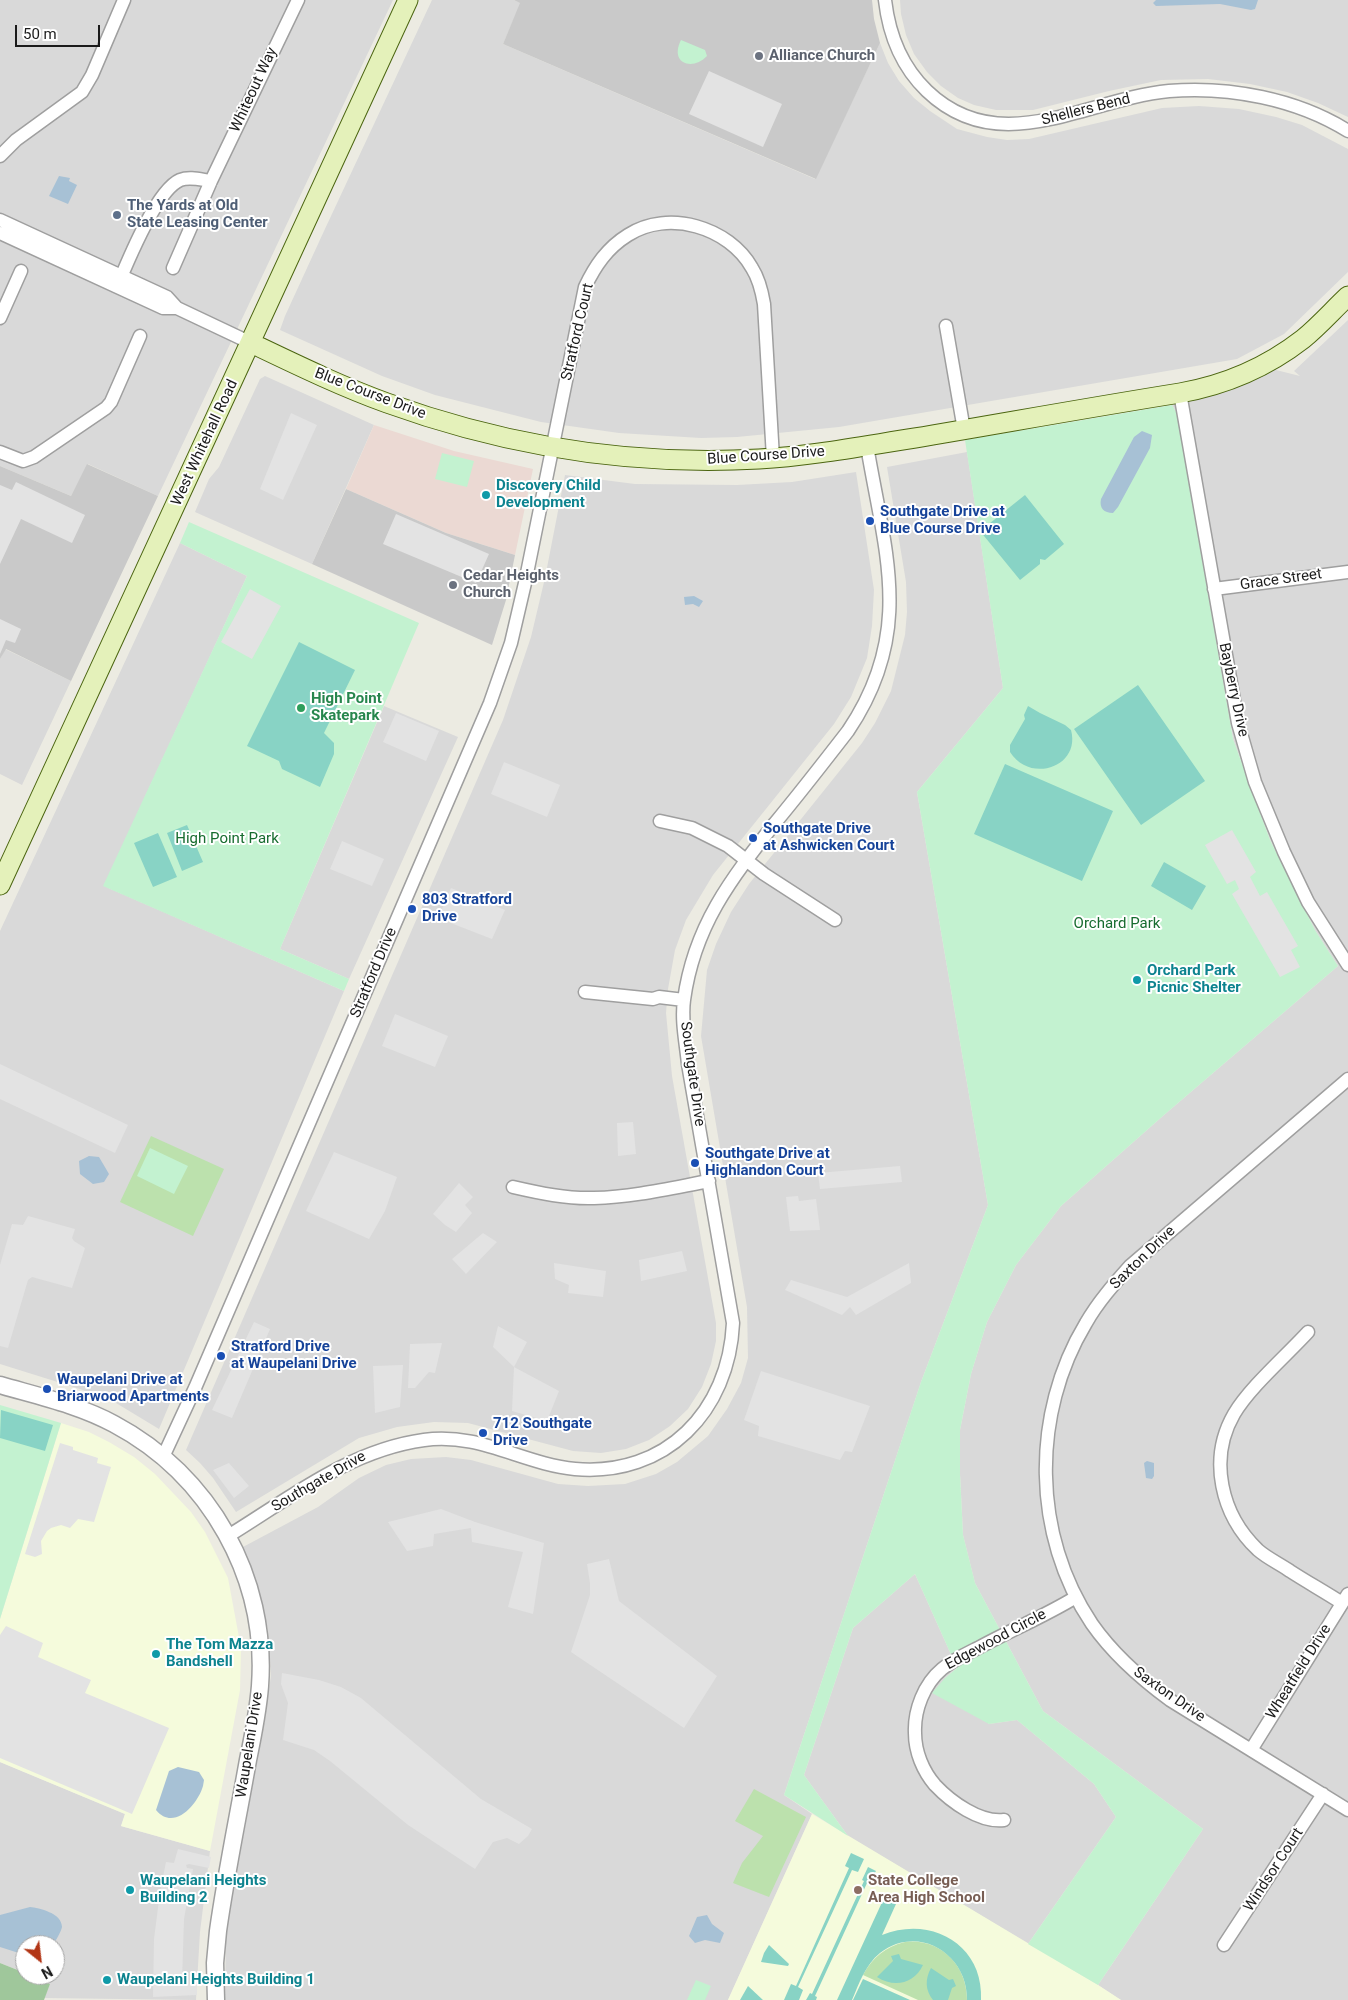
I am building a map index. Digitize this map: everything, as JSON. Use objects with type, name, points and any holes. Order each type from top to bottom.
[{"type":"main road","name":"West Whitehall Road","points":[[0,885],[408,0]]},
{"type":"main road","name":"Blue Course Drive","points":[[250,343],[322,377],[386,403],[479,432],[553,448],[605,455],[666,459],[724,460],[774,458],[867,446],[964,430],[1180,393],[1224,382],[1272,360],[1303,338],[1348,296]]},
{"type":"street","points":[[0,156],[16,140],[82,92],[92,74],[124,0]]},
{"type":"street","name":"Whiteout Way","points":[[173,268],[211,181],[298,0]]},
{"type":"street","name":"Shellers Bend","points":[[886,0],[890,29],[897,51],[917,80],[932,96],[948,107],[965,116],[985,122],[1015,125],[1032,124],[1138,96],[1169,91],[1205,90],[1243,94],[1280,102],[1316,115],[1348,131]]},
{"type":"street","points":[[119,281],[159,199],[170,187],[181,180],[211,181]]},
{"type":"street","name":"Blue Course Drive","points":[[0,220],[119,281]]},
{"type":"street","name":"Stratford Court","points":[[553,448],[585,287],[595,266],[610,248],[629,234],[651,225],[670,223],[690,224],[706,229],[726,240],[742,254],[761,288],[764,304],[774,458]]},
{"type":"street","name":"Blue Course Drive","points":[[0,233],[119,281],[168,297],[177,308],[250,343]]},
{"type":"street","points":[[0,318],[21,271]]},
{"type":"street","points":[[946,326],[964,430]]},
{"type":"street","points":[[0,452],[16,459],[28,460],[106,408],[111,402],[140,336]]},
{"type":"street","name":"Bayberry Drive","points":[[1180,393],[1238,723],[1255,782],[1273,829],[1308,902],[1348,965]]},
{"type":"street","name":"Southgate Drive","points":[[228,1536],[354,1460],[377,1450],[402,1443],[450,1439],[476,1442],[549,1464],[575,1469],[603,1469],[643,1460],[658,1453],[674,1443],[700,1418],[712,1402],[721,1386],[732,1344],[733,1324],[730,1297],[688,1064],[684,1003],[691,966],[709,918],[726,889],[747,859],[848,731],[862,711],[876,682],[887,642],[890,616],[890,589],[867,446]]},
{"type":"street","name":"Stratford Drive","points":[[163,1457],[195,1388],[490,703],[511,643],[553,448]]},
{"type":"street","name":"Grace Street","points":[[1214,589],[1348,572]]},
{"type":"street","points":[[660,821],[703,832],[728,846],[764,874],[835,920]]},
{"type":"street","points":[[584,992],[653,999],[658,1003],[684,1003]]},
{"type":"street","name":"Saxton Drive","points":[[1348,1079],[1130,1266],[1103,1297],[1079,1336],[1063,1368],[1054,1397],[1046,1446],[1049,1516],[1059,1555],[1076,1597],[1102,1638],[1148,1684],[1348,1810]]},
{"type":"street","points":[[513,1187],[575,1198],[594,1198],[641,1194],[709,1181]]},
{"type":"street","points":[[1308,1332],[1247,1397],[1235,1413],[1223,1443],[1220,1462],[1221,1481],[1226,1500],[1238,1526],[1259,1551],[1345,1598]]},
{"type":"street","name":"Waupelani Drive","points":[[0,1385],[96,1415],[133,1435],[163,1457],[196,1490],[228,1536],[244,1571],[254,1603],[260,1644],[261,1675],[257,1713],[218,1931],[215,1963],[216,2000]]},
{"type":"street","name":"Edgewood Circle","points":[[1004,1820],[987,1820],[977,1816],[942,1792],[930,1779],[921,1764],[915,1742],[914,1725],[917,1709],[928,1685],[942,1669],[1076,1597]]},
{"type":"street","name":"Wheatfield Drive","points":[[1251,1750],[1345,1598]]},
{"type":"street","name":"Windsor Court","points":[[1224,1945],[1323,1794]]},
{"type":"shaded area","points":[[0,0],[393,0],[158,496],[88,464],[71,496],[0,466]]},
{"type":"shaded area","points":[[432,0],[514,0],[521,3],[503,44],[815,179],[880,43],[888,63],[899,81],[914,98],[957,129],[987,137],[1007,140],[1029,139],[1162,108],[1199,106],[1239,109],[1276,117],[1302,125],[1348,149],[1348,272],[1284,334],[1237,359],[839,427],[737,437],[701,438],[619,433],[541,422],[435,395],[382,376],[280,330]]},
{"type":"shaded area","points":[[514,0],[872,0],[874,19],[880,43],[816,179],[503,44],[520,3]]},
{"type":"shaded area","points":[[900,0],[1348,0],[1348,117],[1318,103],[1287,92],[1250,84],[1208,79],[1161,80],[1033,110],[996,110],[974,105],[958,98],[941,86],[927,72],[914,54],[906,35]]},
{"type":"shaded area","points":[[1156,0],[1258,0],[1255,9],[1251,10],[1220,4],[1156,6],[1153,3]]},
{"type":"shaded area","points":[[709,71],[782,104],[763,147],[689,114]]},
{"type":"shaded area","points":[[59,176],[70,178],[69,181],[77,185],[68,204],[49,196]]},
{"type":"shaded area","points":[[1348,320],[1348,2000],[1121,2000],[1098,1985],[1203,1829],[1043,1711],[975,1583],[963,1535],[960,1430],[971,1374],[987,1322],[1016,1265],[1061,1206],[1338,966],[1315,930],[1270,840],[1233,739],[1179,426],[1170,395],[1260,366],[1300,376],[1294,371]]},
{"type":"shaded area","points":[[265,376],[374,425],[312,564],[195,512],[209,479],[219,467],[260,379]]},
{"type":"shaded area","points":[[291,413],[317,425],[283,500],[260,489]]},
{"type":"shaded area","points":[[374,425],[454,451],[533,469],[515,555],[446,533],[346,489]]},
{"type":"shaded area","points":[[1142,431],[1152,435],[1150,448],[1118,507],[1113,513],[1107,512],[1102,507],[1101,499],[1134,437]]},
{"type":"shaded area","points":[[967,452],[1003,688],[917,792],[988,1205],[921,1382],[784,1795],[812,1814],[728,2000],[225,2000],[226,1929],[265,1719],[271,1675],[268,1630],[261,1600],[243,1547],[318,1507],[359,1478],[386,1465],[411,1459],[446,1457],[471,1460],[558,1484],[588,1486],[625,1484],[656,1474],[677,1462],[708,1436],[727,1409],[741,1383],[748,1358],[747,1307],[701,1036],[707,970],[716,944],[731,912],[749,884],[862,743],[875,723],[891,691],[905,635],[907,612],[906,582],[887,467]]},
{"type":"shaded area","points":[[87,464],[158,496],[71,681],[6,649],[0,659],[0,466],[71,496]]},
{"type":"shaded area","points":[[856,472],[874,590],[872,626],[867,658],[851,697],[834,724],[713,875],[686,920],[675,950],[668,989],[666,1013],[672,1076],[716,1323],[716,1341],[711,1364],[702,1387],[688,1409],[670,1426],[649,1440],[626,1449],[601,1453],[573,1451],[468,1423],[434,1422],[397,1427],[359,1438],[236,1512],[213,1478],[186,1450],[503,720],[531,637],[545,578],[565,475],[635,484],[737,485],[792,482]]},
{"type":"shaded area","points":[[16,482],[85,515],[72,543],[21,519],[0,564],[0,485],[12,490]]},
{"type":"shaded area","points":[[346,489],[446,533],[515,555],[506,600],[492,645],[312,564]]},
{"type":"shaded area","points":[[1025,495],[1064,544],[1045,560],[1040,559],[1040,564],[1020,580],[980,531],[999,516],[1004,516],[1005,511]]},
{"type":"shaded area","points":[[396,514],[489,554],[476,583],[383,544]]},
{"type":"shaded area","points":[[180,543],[247,576],[104,886],[344,991],[159,1429],[116,1403],[80,1389],[0,1364],[0,931]]},
{"type":"shaded area","points":[[250,589],[281,606],[252,659],[221,642]]},
{"type":"shaded area","points":[[694,596],[703,601],[699,607],[693,604],[685,605],[684,597]]},
{"type":"shaded area","points":[[0,619],[21,629],[15,643],[6,640],[0,654]]},
{"type":"shaded area","name":"High Point Skatepark","points":[[299,642],[355,670],[324,733],[334,743],[334,754],[320,787],[282,769],[279,761],[247,746]]},
{"type":"shaded area","points":[[5,649],[71,681],[22,785],[0,774],[0,659]]},
{"type":"shaded area","points":[[1138,685],[1205,781],[1141,825],[1074,729]]},
{"type":"shaded area","points":[[384,706],[458,737],[349,979],[280,949]]},
{"type":"shaded area","points":[[1028,706],[1071,730],[1072,743],[1068,754],[1061,762],[1052,767],[1041,769],[1029,767],[1019,762],[1010,752],[1010,745],[1025,719],[1024,715]]},
{"type":"shaded area","points":[[396,713],[439,731],[426,761],[383,742]]},
{"type":"shaded area","points":[[504,762],[560,785],[547,817],[491,794]]},
{"type":"shaded area","points":[[1005,764],[1113,811],[1082,881],[974,834]]},
{"type":"shaded area","points":[[187,825],[203,862],[182,871],[167,833]]},
{"type":"shaded area","points":[[1232,830],[1256,872],[1250,877],[1260,896],[1267,892],[1298,946],[1291,950],[1300,967],[1280,977],[1232,894],[1239,889],[1235,880],[1227,884],[1205,845]]},
{"type":"shaded area","points":[[158,833],[177,877],[153,887],[134,843]]},
{"type":"shaded area","points":[[342,841],[384,859],[372,886],[330,869]]},
{"type":"shaded area","points":[[1164,862],[1206,886],[1192,910],[1151,886]]},
{"type":"shaded area","points":[[451,888],[505,910],[492,939],[438,918]]},
{"type":"shaded area","points":[[395,1014],[448,1036],[435,1067],[382,1046]]},
{"type":"shaded area","points":[[0,1064],[128,1125],[115,1153],[0,1099]]},
{"type":"shaded area","points":[[633,1122],[636,1154],[618,1156],[617,1123]]},
{"type":"shaded area","points":[[334,1152],[397,1177],[385,1211],[369,1239],[306,1211]]},
{"type":"shaded area","points":[[89,1156],[99,1157],[109,1174],[104,1182],[93,1184],[80,1174],[79,1161]]},
{"type":"shaded area","points":[[900,1166],[902,1182],[820,1189],[818,1173]]},
{"type":"shaded area","points":[[459,1183],[473,1197],[465,1205],[472,1213],[456,1232],[433,1214]]},
{"type":"shaded area","points":[[798,1196],[799,1201],[816,1199],[820,1230],[790,1231],[786,1197]]},
{"type":"shaded area","points":[[28,1216],[75,1229],[72,1238],[85,1248],[72,1288],[32,1277],[28,1280],[8,1348],[0,1346],[0,1265],[12,1224],[23,1225]]},
{"type":"shaded area","points":[[483,1233],[497,1242],[466,1274],[452,1259]]},
{"type":"shaded area","points":[[682,1251],[687,1271],[641,1281],[639,1260]]},
{"type":"shaded area","points":[[554,1263],[606,1271],[603,1297],[568,1293],[569,1285],[555,1279]]},
{"type":"shaded area","points":[[909,1263],[911,1283],[856,1315],[850,1307],[842,1315],[785,1290],[791,1280],[847,1297]]},
{"type":"shaded area","points":[[254,1322],[270,1329],[232,1418],[212,1410]]},
{"type":"shaded area","points":[[498,1326],[527,1342],[514,1367],[493,1347]]},
{"type":"shaded area","points":[[442,1343],[435,1373],[429,1372],[415,1388],[408,1388],[410,1344]]},
{"type":"shaded area","points":[[403,1365],[400,1407],[375,1413],[373,1366]]},
{"type":"shaded area","points":[[514,1367],[559,1391],[547,1421],[512,1411]]},
{"type":"shaded area","points":[[761,1371],[870,1406],[852,1452],[845,1451],[840,1460],[758,1436],[759,1426],[744,1420]]},
{"type":"shaded area","points":[[1,1410],[53,1425],[45,1451],[0,1438]]},
{"type":"shaded area","points":[[61,1423],[89,1432],[109,1442],[134,1457],[155,1474],[191,1512],[205,1532],[228,1578],[241,1648],[240,1690],[210,1851],[121,1826],[125,1814],[0,1762],[0,1619]]},
{"type":"shaded area","points":[[60,1443],[73,1447],[73,1450],[98,1458],[97,1463],[111,1467],[94,1522],[78,1519],[70,1528],[61,1525],[51,1528],[41,1541],[42,1554],[35,1557],[25,1554]]},
{"type":"shaded area","points":[[1147,1461],[1154,1463],[1154,1476],[1152,1479],[1146,1478],[1144,1463]]},
{"type":"shaded area","points":[[229,1463],[249,1486],[234,1498],[213,1470]]},
{"type":"shaded area","points":[[441,1509],[475,1522],[544,1543],[533,1614],[508,1607],[523,1552],[472,1542],[471,1528],[434,1534],[433,1546],[407,1551],[388,1522]]},
{"type":"shaded area","points":[[609,1559],[619,1601],[717,1676],[684,1728],[571,1652],[590,1595],[587,1564]]},
{"type":"shaded area","points":[[915,1574],[957,1668],[945,1678],[989,1724],[1017,1720],[1094,1784],[1116,1817],[1028,1944],[848,1836],[804,1775],[853,1628]]},
{"type":"shaded area","points":[[6,1626],[43,1643],[38,1657],[91,1680],[85,1693],[169,1728],[132,1814],[0,1758],[0,1635]]},
{"type":"shaded area","points":[[282,1673],[319,1680],[341,1687],[361,1698],[481,1799],[532,1829],[528,1836],[519,1844],[507,1838],[493,1842],[475,1869],[408,1825],[314,1750],[283,1740],[288,1703],[281,1684]]},
{"type":"shaded area","points":[[0,1762],[125,1814],[121,1826],[210,1851],[200,1932],[196,2000],[44,1998],[50,1985],[65,1985],[65,1935],[15,1935],[15,1969],[0,1963]]},
{"type":"shaded area","points":[[178,1767],[199,1772],[204,1780],[200,1793],[191,1807],[177,1817],[170,1818],[163,1816],[156,1810],[169,1771]]},
{"type":"shaded area","name":"State College Area High School","points":[[812,1814],[1098,1985],[1121,2000],[728,2000]]},
{"type":"shaded area","points":[[178,1849],[211,1857],[209,1868],[186,1865],[187,1868],[193,1869],[184,1919],[182,1980],[174,1982],[176,1985],[197,1984],[197,1995],[153,1997],[154,1939],[160,1892],[166,1862],[174,1863]]},
{"type":"shaded area","points":[[851,1853],[864,1859],[858,1872],[852,1870],[798,1987],[803,1990],[799,2000],[784,2000],[791,1984],[796,1986],[849,1868],[845,1866]]},
{"type":"shaded area","points":[[868,1867],[876,1871],[869,1883],[867,1883],[815,1996],[817,1997],[816,2000],[806,2000],[810,1993],[812,1994],[864,1881],[862,1880]]},
{"type":"shaded area","points":[[884,1898],[896,1904],[882,1935],[900,1930],[918,1929],[935,1932],[951,1939],[964,1950],[974,1963],[980,1980],[981,2000],[967,2000],[965,1984],[959,1969],[950,1957],[938,1948],[910,1941],[895,1945],[880,1953],[866,1969],[852,2000],[837,2000]]},
{"type":"shaded area","points":[[30,1907],[54,1915],[61,1922],[62,1927],[58,1935],[15,1935],[15,1952],[0,1947],[0,1915]]},
{"type":"shaded area","points":[[707,1915],[712,1924],[724,1933],[720,1943],[705,1940],[695,1943],[689,1936],[697,1917]]},
{"type":"shaded area","points":[[769,1945],[789,1964],[788,1966],[761,1962]]},
{"type":"shaded area","points":[[899,1954],[901,1959],[923,1965],[914,1976],[903,1982],[890,1982],[877,1977],[893,1961],[891,1956]]},
{"type":"shaded area","points":[[931,1968],[949,1980],[953,1979],[956,1986],[952,1988],[948,2000],[933,2000],[930,1996],[927,1984]]},
{"type":"shaded area","points":[[863,1979],[910,2000],[853,2000]]},
{"type":"shaded area","points":[[748,1986],[763,2000],[740,2000]]},
{"type":"green space","points":[[681,40],[705,50],[707,56],[695,63],[684,63],[678,55]]},
{"type":"green space","name":"Orchard Park","points":[[1172,405],[1176,412],[1179,426],[1233,739],[1270,840],[1315,930],[1338,966],[1061,1206],[1016,1265],[987,1322],[971,1374],[960,1430],[960,1474],[963,1535],[975,1583],[1043,1711],[1203,1829],[1098,1985],[1028,1944],[1116,1817],[1094,1784],[1017,1720],[989,1724],[932,1693],[957,1668],[915,1574],[853,1628],[804,1775],[848,1836],[784,1795],[921,1382],[988,1205],[917,792],[1003,688],[965,440]]},
{"type":"green space","points":[[442,453],[474,461],[467,487],[435,479]]},
{"type":"green space","name":"High Point Park","points":[[189,522],[419,623],[280,949],[349,979],[344,991],[103,886],[247,576],[180,543]]},
{"type":"green space","points":[[151,1136],[224,1169],[193,1236],[120,1202]]},
{"type":"green space","points":[[150,1148],[188,1166],[174,1194],[137,1176]]},
{"type":"green space","points":[[0,1405],[61,1423],[0,1619]]},
{"type":"green space","points":[[754,1789],[806,1817],[769,1897],[733,1883],[742,1863],[763,1836],[735,1821]]},
{"type":"green space","points":[[905,1942],[929,1944],[949,1956],[957,1965],[962,1976],[966,1987],[967,2000],[918,2000],[863,1975],[880,1954],[891,1947]]},
{"type":"green space","points":[[0,1963],[15,1969],[15,1985],[50,1985],[44,2000],[0,2000]]},
{"type":"green space","points":[[696,1980],[711,1986],[705,2000],[687,2000]]},
{"type":"place","name":"Alliance Church","points":[[759,56]]},
{"type":"place","name":"The Yards at Old State Leasing Center","points":[[117,215]]},
{"type":"place","name":"Discovery Child Development","points":[[486,495]]},
{"type":"place","name":"Southgate Drive at Blue Course Drive","points":[[870,521]]},
{"type":"place","name":"Cedar Heights Church","points":[[453,585]]},
{"type":"place","name":"High Point Skatepark","points":[[301,708]]},
{"type":"place","name":"Southgate Drive at Ashwicken Court","points":[[753,838]]},
{"type":"place","name":"803 Stratford Drive","points":[[412,909]]},
{"type":"place","name":"Orchard Park Picnic Shelter","points":[[1137,980]]},
{"type":"place","name":"Southgate Drive at Highlandon Court","points":[[695,1163]]},
{"type":"place","name":"Stratford Drive at Waupelani Drive","points":[[221,1356]]},
{"type":"place","name":"Waupelani Drive at Briarwood Apartments","points":[[47,1389]]},
{"type":"place","name":"712 Southgate Drive","points":[[483,1433]]},
{"type":"place","name":"The Tom Mazza Bandshell","points":[[156,1654]]},
{"type":"place","name":"Waupelani Heights Building 2","points":[[130,1890]]},
{"type":"place","name":"State College Area High School","points":[[858,1890]]},
{"type":"place","name":"Waupelani Heights Building 1","points":[[107,1980]]}]
